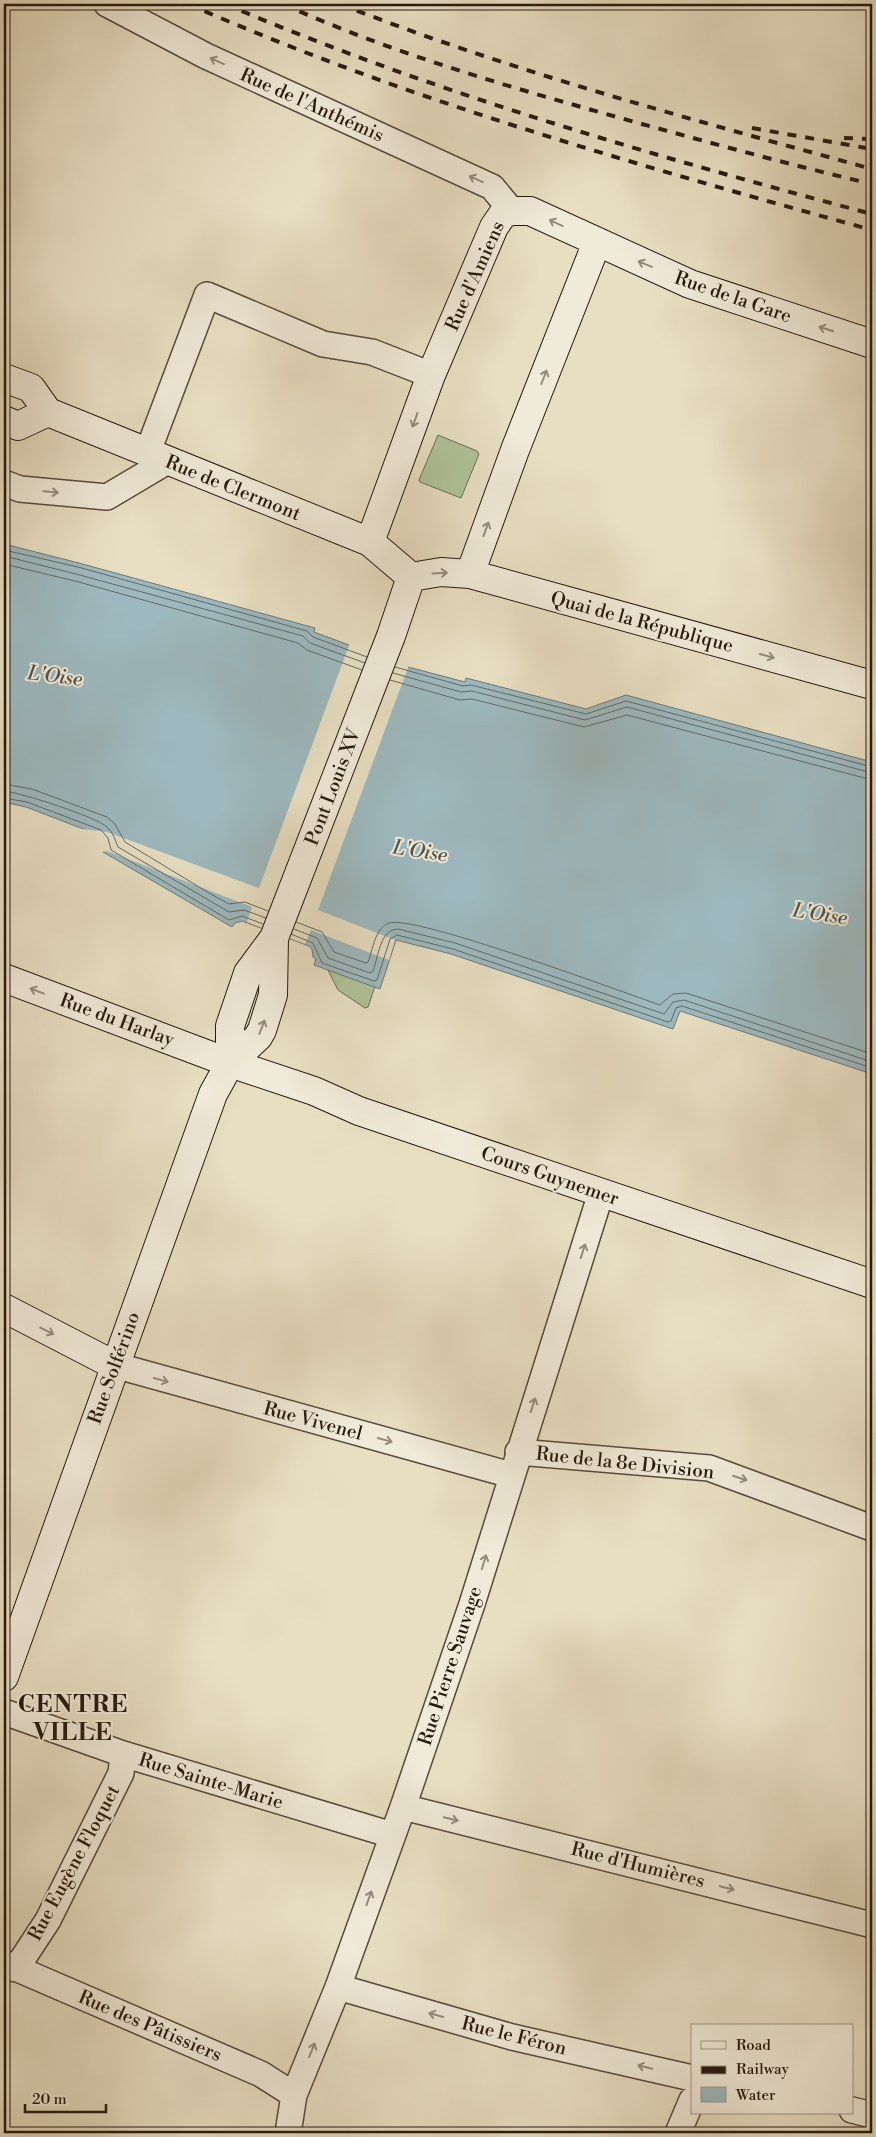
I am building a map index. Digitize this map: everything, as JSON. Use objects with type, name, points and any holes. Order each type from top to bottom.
[{"type":"main road","name":"Rue d'Amiens","points":[[370,542],[431,374],[494,227],[503,214],[512,211],[530,211],[597,242]]},
{"type":"main road","name":"Rue de la Gare","points":[[597,242],[690,284],[872,344]]},
{"type":"main road","points":[[470,574],[515,450],[597,242]]},
{"type":"main road","points":[[4,378],[31,388],[48,412],[18,426],[4,420]]},
{"type":"main road","name":"Rue de Clermont","points":[[48,412],[157,458],[370,542],[411,577]]},
{"type":"main road","name":"Quai de la République","points":[[411,577],[441,572],[470,574],[872,685]]},
{"type":"main road","name":"Pont Louis XV","points":[[230,1063],[230,1026],[248,973],[274,938],[392,636],[411,577]]},
{"type":"main road","name":"Rue du Harlay","points":[[4,978],[230,1063]]},
{"type":"main road","name":"Cours Guynemer","points":[[230,1063],[314,1091],[359,1111],[872,1284]]},
{"type":"main road","name":"Rue Solférino","points":[[5,1670],[12,1630],[114,1365],[212,1094],[230,1063]]},
{"type":"main road","points":[[4,1308],[114,1365]]},
{"type":"street","name":"Rue de l'Anthémis","points":[[107,4],[206,56],[492,187],[512,211]]},
{"type":"street","points":[[4,483],[20,489],[107,497],[157,458],[207,295],[323,344],[372,352],[431,374]]},
{"type":"street","name":"Rue Pierre Sauvage","points":[[288,2133],[294,2095],[338,1987],[403,1807],[472,1604],[601,1193]]},
{"type":"street","name":"Rue Vivenel","points":[[114,1365],[515,1463]]},
{"type":"street","name":"Rue de la 8e Division","points":[[515,1463],[709,1468],[872,1528]]},
{"type":"street","name":"Rue Sainte-Marie","points":[[4,1712],[123,1754],[392,1835]]},
{"type":"street","name":"Rue Eugène Floquet","points":[[10,1966],[48,1920],[117,1782],[121,1773],[123,1754]]},
{"type":"street","name":"Rue d'Humières","points":[[403,1807],[872,1925]]},
{"type":"street","name":"Rue des Pâtissiers","points":[[10,1966],[261,2074],[294,2095]]},
{"type":"street","name":"Rue le Féron","points":[[338,1987],[512,2037],[691,2078]]},
{"type":"street","points":[[678,2133],[691,2102]]},
{"type":"street","points":[[854,2110],[872,2115]]},
{"type":"green space","points":[[438,435],[477,451],[479,454],[461,498],[419,480]]},
{"type":"green space","points":[[328,970],[375,986],[368,1007],[365,1008],[338,990]]},
{"type":"water","name":"L'Oise","points":[[4,544],[315,628],[314,632],[408,667],[465,682],[466,678],[586,709],[626,695],[872,762],[872,1074],[680,1011],[673,1029],[451,954],[396,940],[380,989],[314,965],[316,959],[313,957],[312,949],[309,946],[242,921],[235,923],[232,927],[103,852],[105,845],[99,835],[26,807],[4,802]]},
{"type":"pier","points":[[350,643],[409,665],[318,910],[395,940],[389,960],[311,930],[305,944],[247,922],[252,907],[107,851],[101,852],[103,845],[98,837],[75,828],[107,832],[259,888]]},
{"type":"railway","points":[[188,4],[271,39],[440,101],[612,156],[872,230]]},
{"type":"railway","points":[[225,4],[383,66],[545,121],[626,146],[872,214]]},
{"type":"railway","points":[[283,4],[370,40],[505,85],[728,147],[872,184]]},
{"type":"railway","points":[[340,4],[471,52],[604,94],[872,169]]},
{"type":"railway","points":[[752,128],[872,149]]},
{"type":"railway","points":[[844,138],[872,139]]},
{"type":"district","name":"CENTRE VILLE","points":[[73,1719]]}]
